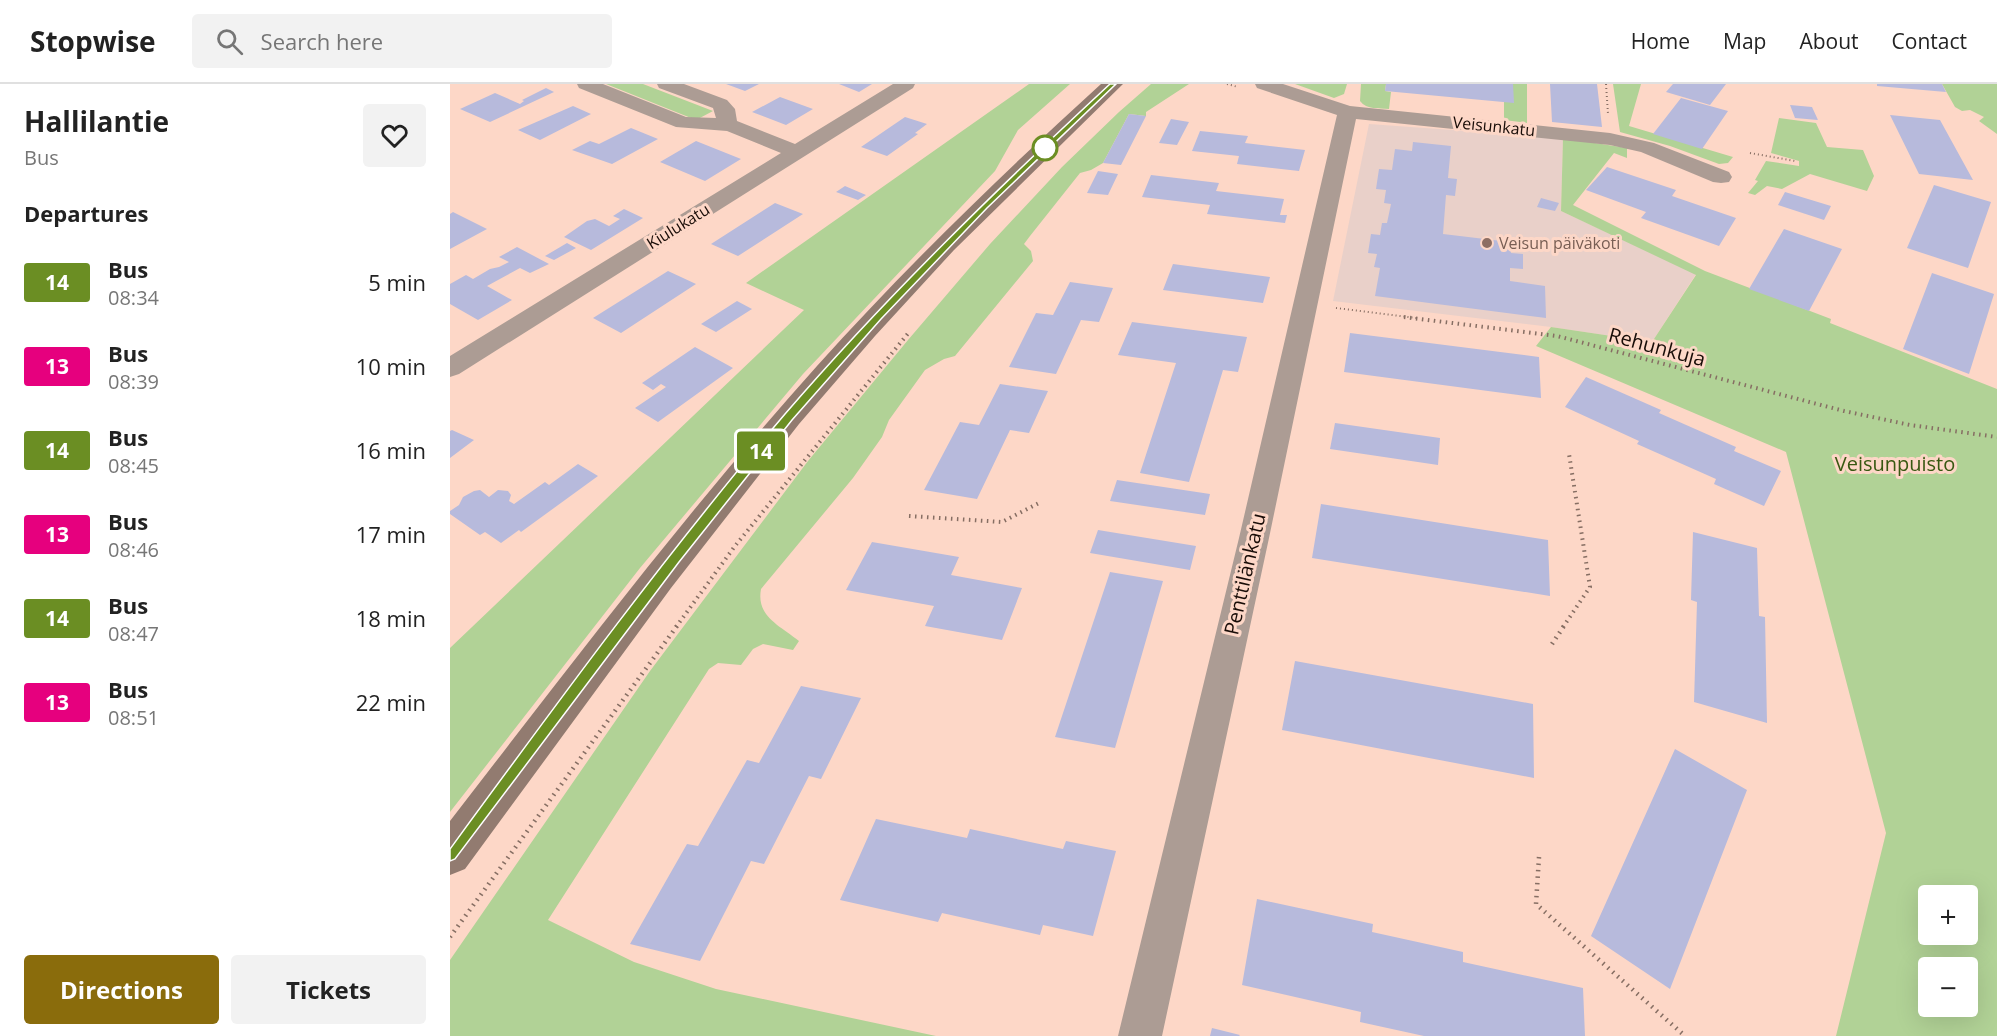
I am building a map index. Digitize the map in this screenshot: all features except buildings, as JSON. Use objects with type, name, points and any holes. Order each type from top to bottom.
[{"type":"main road","points":[[450,854],[675,558],[789,417],[878,317],[976,214],[1113,84]]},
{"type":"street","points":[[586,84],[683,123],[730,125],[797,152]]},
{"type":"street","points":[[666,84],[723,106],[730,125]]},
{"type":"street","name":"Kiulukatu","points":[[453,361],[906,84]]},
{"type":"street","name":"Veisunkatu","points":[[1264,84],[1348,112],[1610,139],[1647,147],[1720,177]]},
{"type":"street","name":"Penttilänkatu","points":[[1140,1036],[1348,112]]},
{"type":"path","points":[[1750,153],[1796,161]]},
{"type":"path","name":"Rehunkuja","points":[[1306,303],[1557,336],[1844,411],[1910,425],[1997,437]]},
{"type":"path","points":[[450,937],[735,546],[911,330]]},
{"type":"path","points":[[1552,645],[1590,587],[1569,454]]},
{"type":"path","points":[[909,516],[1002,522],[1041,502]]},
{"type":"path","points":[[1539,857],[1536,904],[1685,1036]]},
{"type":"shaded area","name":"Veisun päiväkoti","points":[[1369,124],[1563,138],[1561,211],[1696,274],[1652,342],[1551,327],[1333,301]]},
{"type":"green space","points":[[606,84],[643,84],[713,111],[696,120]]},
{"type":"green space","points":[[1029,84],[1070,84],[1018,130],[995,171],[803,374],[640,568],[450,812],[450,648],[804,310],[746,283]]},
{"type":"green space","points":[[1151,84],[1189,84],[1146,112],[1146,116],[1129,114],[1103,163],[1080,173],[1024,244],[1031,251],[1033,261],[955,356],[944,359],[925,370],[889,420],[882,437],[853,478],[761,589],[760,598],[766,613],[777,625],[799,641],[793,650],[763,644],[753,649],[741,665],[718,663],[709,669],[548,920],[634,962],[716,989],[936,1036],[450,1036],[450,960],[650,671],[808,461],[908,340],[990,244],[1062,167]]},
{"type":"green space","points":[[1295,84],[1347,84],[1344,94],[1334,98]]},
{"type":"green space","points":[[1361,84],[1386,84],[1385,91],[1391,92],[1389,109],[1373,108],[1363,104],[1360,101]]},
{"type":"green space","points":[[1513,84],[1527,84],[1527,123],[1504,120],[1504,102]]},
{"type":"green space","points":[[1613,84],[1641,84],[1629,126],[1733,157],[1728,163],[1719,164],[1670,146],[1620,132]]},
{"type":"green space","points":[[1942,84],[1997,84],[1997,134],[1979,121],[1984,117],[1970,110],[1962,111],[1955,107]]},
{"type":"green space","points":[[1779,118],[1816,123],[1827,147],[1863,150],[1874,176],[1867,191],[1810,174],[1782,189],[1767,186],[1755,195],[1748,193],[1758,181],[1755,180],[1766,161],[1799,166],[1799,161],[1771,153]]},
{"type":"green space","name":"Veisunpuisto","points":[[1563,138],[1627,148],[1627,158],[1614,153],[1573,205],[1705,271],[1831,319],[1830,323],[1997,389],[1997,1036],[1836,1036],[1886,833],[1786,452],[1536,346],[1551,327],[1652,342],[1696,275],[1561,211]]},
{"type":"bus line","name":"14","points":[[450,854],[675,558],[789,417],[878,317],[984,206],[1113,84]]},
{"type":"place","name":"Veisun päiväkoti","points":[[1487,243]]}]
